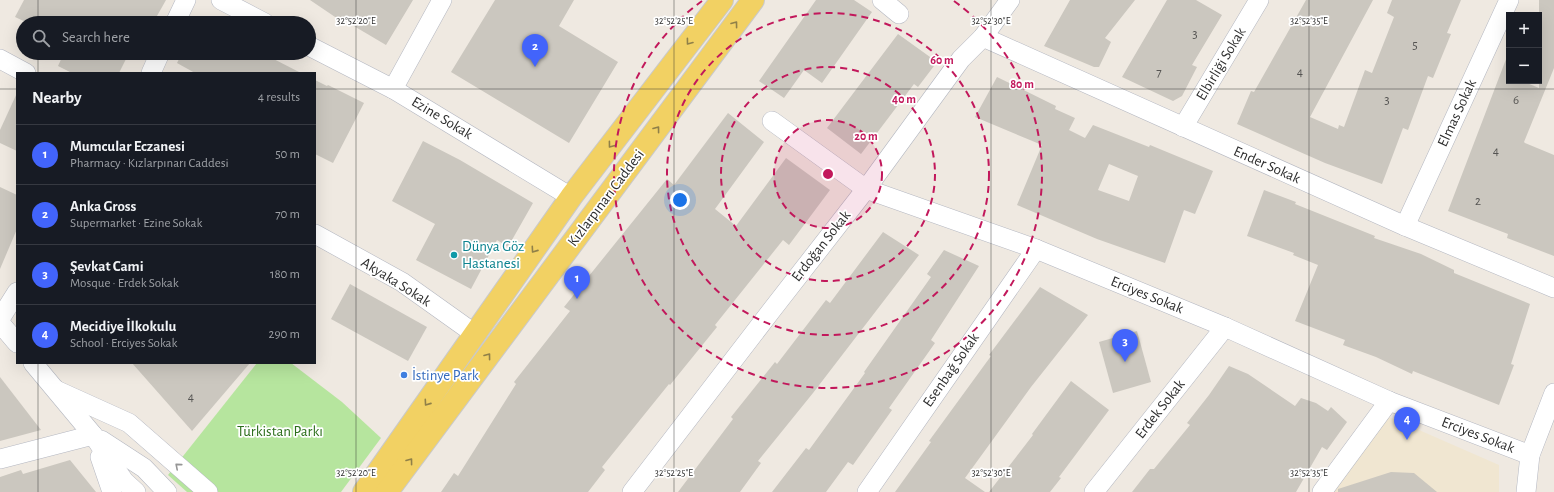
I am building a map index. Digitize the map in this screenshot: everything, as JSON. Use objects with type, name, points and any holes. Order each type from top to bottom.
[{"type":"main road","name":"Kızlarpınarı Caddesi","points":[[364,492],[571,197],[722,0]]},
{"type":"main road","name":"Kızlarpınarı Caddesi","points":[[387,492],[753,0]]},
{"type":"street","points":[[178,16],[186,0]]},
{"type":"street","points":[[221,0],[252,16]]},
{"type":"street","points":[[393,89],[442,0]]},
{"type":"street","points":[[882,0],[899,14]]},
{"type":"street","name":"Erdoğan Sokak","points":[[632,492],[866,189],[961,59],[982,37],[1010,0]]},
{"type":"street","name":"Elbirliği Sokak","points":[[1183,127],[1259,0]]},
{"type":"street","name":"Elmas Sokak","points":[[1405,226],[1509,0]]},
{"type":"street","name":"Ender Sokak","points":[[982,37],[1405,226],[1554,288]]},
{"type":"street","name":"Ezine Sokak","points":[[316,50],[393,89],[571,197]]},
{"type":"street","points":[[0,59],[24,72]]},
{"type":"street","points":[[151,72],[157,60]]},
{"type":"street","name":"Erciyes Sokak","points":[[772,121],[866,189],[1036,249],[1225,327],[1389,401],[1530,455]]},
{"type":"street","name":"Akyaka Sokak","points":[[316,235],[402,282],[475,334]]},
{"type":"street","name":"Esenbağ Sokak","points":[[866,492],[1036,249]]},
{"type":"street","points":[[0,319],[16,294]]},
{"type":"street","points":[[0,323],[16,342]]},
{"type":"street","name":"Erdek Sokak","points":[[1094,492],[1225,327]]},
{"type":"street","points":[[34,364],[93,435],[124,488]]},
{"type":"street","points":[[56,390],[129,423],[208,492]]},
{"type":"street","points":[[1526,492],[1530,455],[1554,393]]},
{"type":"street","points":[[1322,492],[1389,401]]},
{"type":"street","points":[[0,459],[93,435],[144,468],[167,492]]},
{"type":"shaded area","points":[[1387,416],[1499,465],[1499,492],[1333,492]]},
{"type":"green space","name":"Türkistan Parkı","points":[[256,364],[292,364],[342,402],[381,438],[341,492],[187,492],[168,475]]},
{"type":"building","points":[[24,0],[166,0],[157,16],[15,17]]},
{"type":"building","points":[[310,0],[413,0],[386,45],[342,19],[341,21]]},
{"type":"building","points":[[495,0],[574,0],[559,26],[618,62],[569,143],[451,72]]},
{"type":"building","points":[[816,0],[854,0],[872,12],[822,83],[804,70],[784,98],[759,81]]},
{"type":"building","points":[[1070,0],[1135,0],[1105,38],[1111,42],[1099,67],[1094,67],[1044,46]]},
{"type":"building","points":[[1167,0],[1196,0],[1222,15],[1192,65],[1197,67],[1182,96],[1173,101],[1122,77]]},
{"type":"building","points":[[1306,0],[1373,0],[1310,117],[1338,129],[1339,125],[1344,127],[1365,70],[1372,73],[1394,17],[1387,13],[1392,0],[1461,0],[1447,33],[1451,34],[1433,78],[1428,76],[1408,130],[1403,128],[1382,184],[1325,163],[1237,124],[1251,91],[1254,92]]},
{"type":"building","points":[[1539,0],[1554,0],[1554,68],[1524,142],[1554,155],[1554,256],[1507,238],[1508,234],[1448,211],[1506,59],[1506,84],[1529,84],[1539,88],[1539,84],[1542,84],[1542,12],[1539,12]]},
{"type":"building","points":[[898,34],[937,62],[918,87],[914,84],[861,154],[827,128]]},
{"type":"building","points":[[61,60],[126,60],[120,72],[70,72],[58,66]]},
{"type":"building","points":[[178,60],[276,60],[299,72],[193,72],[177,63]]},
{"type":"building","points":[[997,77],[1056,106],[1055,109],[1075,118],[1069,130],[1085,138],[1093,125],[1149,147],[1150,145],[1213,171],[1195,214],[1184,210],[1165,263],[1097,239],[1017,205],[1042,145],[975,117]],"holes":[[[1109,164],[1138,176],[1129,201],[1098,190]]]},
{"type":"building","points":[[316,80],[364,103],[333,163],[316,154]]},
{"type":"building","points":[[16,95],[16,151],[0,143],[0,130]]},
{"type":"building","points":[[728,113],[764,142],[715,209],[736,226],[786,158],[830,190],[789,245],[783,240],[715,325],[717,327],[602,467],[605,470],[588,492],[441,492],[454,473],[458,476],[516,384],[514,382],[570,311],[564,307],[667,179],[674,185]]},
{"type":"building","points":[[423,141],[460,160],[533,203],[508,247],[497,240],[471,289],[416,260],[435,224],[392,201]]},
{"type":"building","points":[[0,187],[16,195],[16,231],[0,269]]},
{"type":"building","points":[[1264,190],[1375,236],[1374,238],[1421,254],[1454,270],[1454,273],[1530,304],[1511,364],[1514,365],[1499,405],[1413,371],[1412,374],[1376,357],[1343,345],[1345,340],[1295,321],[1318,265],[1293,255],[1294,253],[1247,236]]},
{"type":"building","points":[[883,232],[919,255],[813,393],[758,461],[761,463],[740,492],[678,492],[733,419],[731,417],[775,362],[777,364],[826,300],[830,303]]},
{"type":"building","points":[[944,250],[979,266],[931,340],[935,343],[889,408],[892,410],[853,465],[848,462],[826,492],[772,492],[806,448],[809,450],[865,373],[864,372],[931,277],[927,274]]},
{"type":"building","points":[[350,284],[427,327],[408,361],[331,319]]},
{"type":"building","points":[[1040,287],[1088,315],[1031,387],[965,478],[985,492],[895,492],[931,442],[929,441],[991,356],[989,355]]},
{"type":"building","points":[[1137,331],[1151,382],[1113,393],[1099,342]]},
{"type":"building","points":[[133,364],[249,364],[192,431]]},
{"type":"building","points":[[1229,366],[1248,374],[1295,406],[1301,398],[1316,403],[1328,411],[1331,407],[1347,422],[1327,450],[1322,447],[1296,492],[1132,492],[1150,469],[1154,469],[1190,425],[1187,423]]},
{"type":"building","points":[[0,377],[41,430],[0,441]]},
{"type":"building","points":[[1071,381],[1109,410],[1059,477],[1061,478],[1050,492],[989,492],[1033,435],[1032,434]]},
{"type":"building","points":[[70,460],[96,492],[0,492],[0,477],[21,470],[23,474]]},
{"type":"building","points":[[1391,472],[1414,473],[1437,492],[1338,492],[1338,489]]},
{"type":"place","name":"Anka Gross","points":[[535,67]]},
{"type":"place","name":"Dünya Göz Hastanesi","points":[[454,255]]},
{"type":"place","name":"Mumcular Eczanesi","points":[[577,299]]},
{"type":"place","name":"Şevkat Cami","points":[[1125,362]]},
{"type":"place","name":"İstinye Park","points":[[404,375]]},
{"type":"place","name":"Mecidiye İlkokulu","points":[[1407,440]]}]
